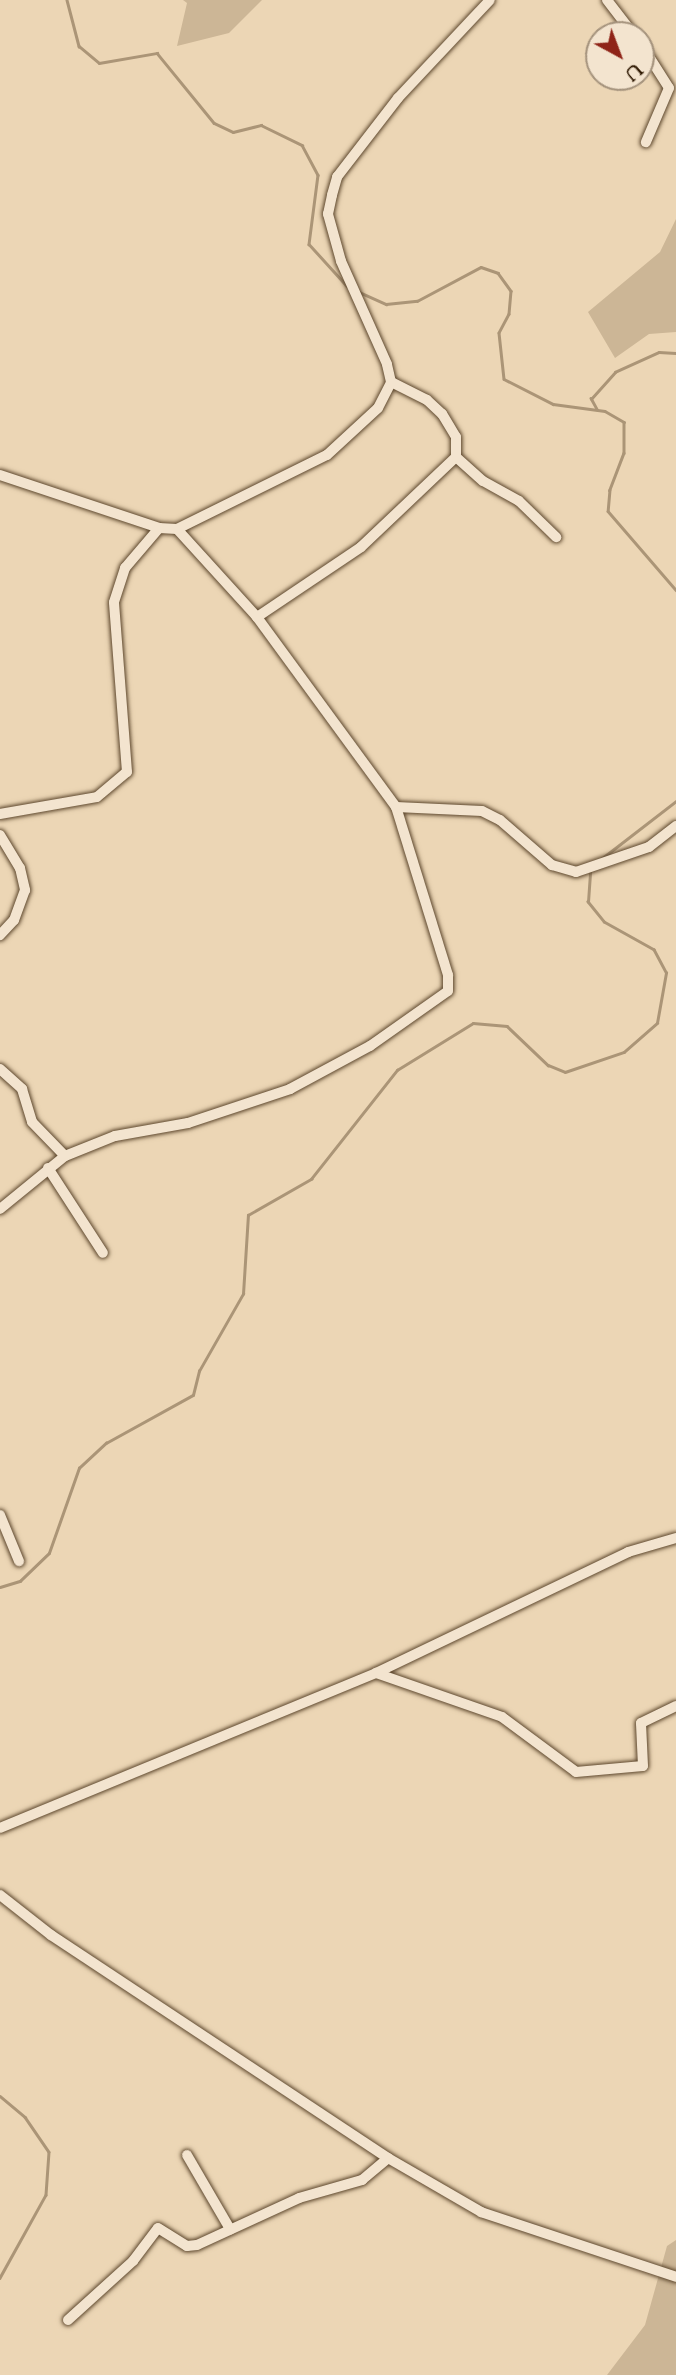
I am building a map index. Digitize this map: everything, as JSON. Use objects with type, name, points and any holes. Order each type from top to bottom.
[{"type":"street","points":[[257,617],[361,547],[456,457],[456,437],[442,414],[427,400],[391,382],[354,290],[328,214],[337,177],[411,82],[490,0]]},
{"type":"street","points":[[607,0],[623,21]]},
{"type":"street","points":[[646,142],[669,88],[655,66]]},
{"type":"street","points":[[0,475],[159,528],[177,529],[327,455],[372,417],[391,382]]},
{"type":"street","points":[[456,457],[483,481],[519,501],[556,537]]},
{"type":"street","points":[[0,814],[97,797],[127,772],[114,602],[125,568],[159,528]]},
{"type":"street","points":[[0,1209],[65,1156],[115,1136],[188,1123],[290,1089],[370,1046],[443,998],[448,975],[396,807],[257,617],[177,529]]},
{"type":"street","points":[[396,807],[482,811],[500,820],[552,864],[576,872],[606,859],[649,847],[676,826]]},
{"type":"street","points":[[0,835],[20,868],[24,890],[14,920],[0,936]]},
{"type":"street","points":[[0,1069],[22,1089],[32,1122],[65,1156]]},
{"type":"street","points":[[48,1168],[103,1252]]},
{"type":"street","points":[[0,1515],[19,1561]]},
{"type":"street","points":[[0,1828],[376,1673],[577,1574],[676,1538]]},
{"type":"street","points":[[376,1673],[502,1717],[576,1772],[643,1766],[641,1723],[676,1706]]},
{"type":"street","points":[[0,1895],[51,1935],[387,2158],[511,2227],[676,2277]]},
{"type":"street","points":[[187,2155],[230,2229]]},
{"type":"street","points":[[68,2320],[133,2261],[158,2228],[187,2246],[299,2198],[362,2180],[387,2158]]},
{"type":"shaded area","points":[[183,0],[262,0],[229,33],[177,46],[187,3]]},
{"type":"shaded area","points":[[676,219],[676,332],[649,334],[615,358],[588,312],[660,252]]},
{"type":"shaded area","points":[[676,2240],[676,2375],[607,2375],[645,2325],[667,2246]]},
{"type":"waterway","points":[[67,0],[79,46],[99,63],[157,53],[214,123],[233,132],[261,125],[302,145],[318,175],[309,244],[347,286]]},
{"type":"waterway","points":[[359,292],[386,304],[417,301],[481,267],[498,273],[511,291],[509,314],[499,333],[504,379],[553,404],[605,411],[624,422],[624,453],[610,490],[608,511],[676,590]]},
{"type":"waterway","points":[[597,410],[591,399],[615,372],[659,352],[676,353]]},
{"type":"waterway","points":[[601,859],[676,801]]},
{"type":"waterway","points":[[0,1587],[20,1581],[49,1553],[79,1468],[106,1443],[193,1395],[199,1371],[243,1294],[248,1215],[311,1179],[397,1070],[473,1023],[507,1026],[548,1065],[565,1072],[624,1052],[657,1023],[666,973],[654,950],[604,922],[588,902],[590,871]]},
{"type":"waterway","points":[[0,2096],[25,2117],[49,2152],[46,2195],[0,2278]]}]
